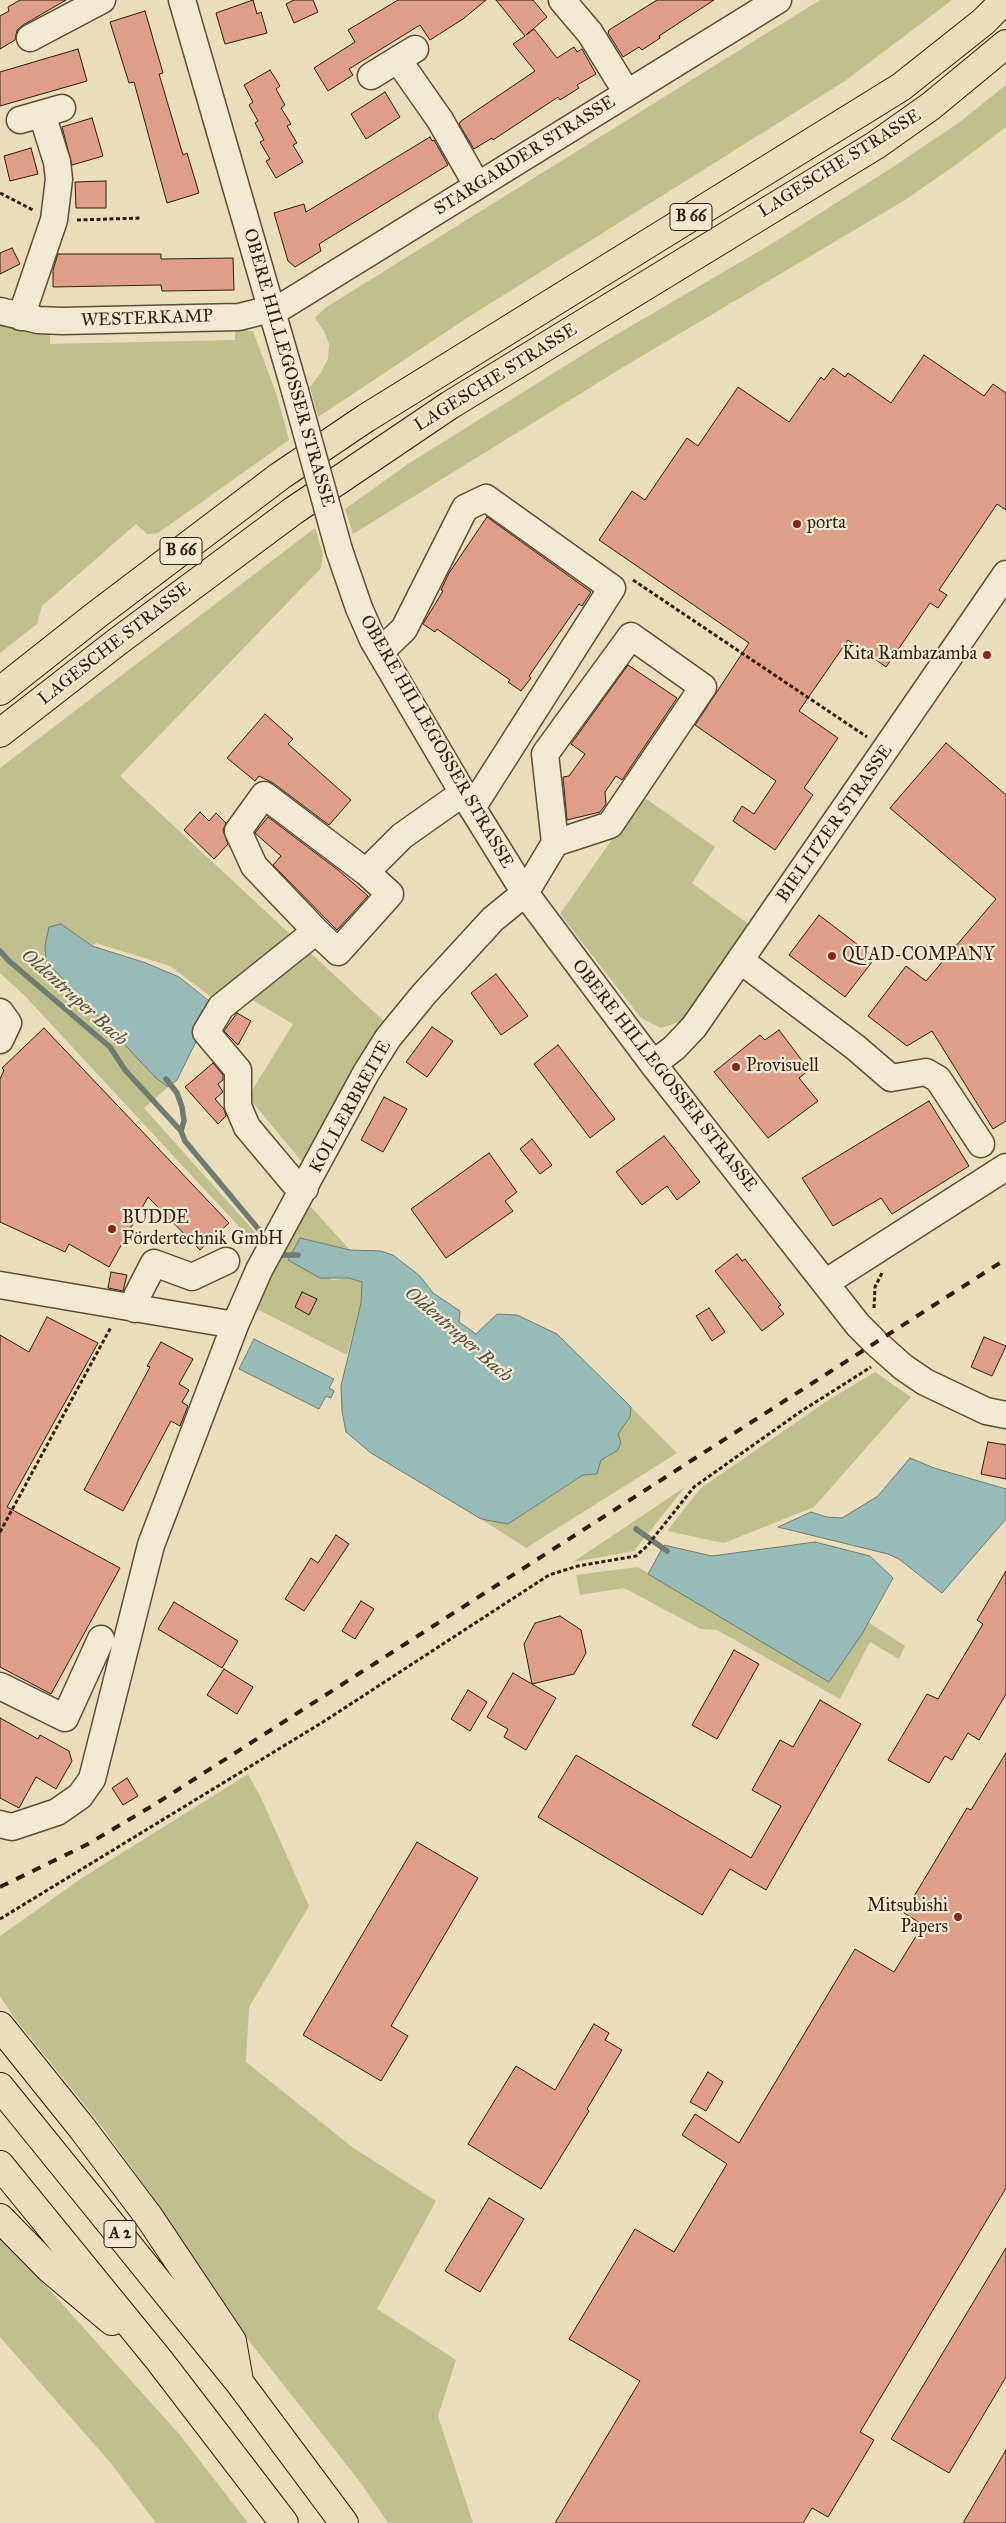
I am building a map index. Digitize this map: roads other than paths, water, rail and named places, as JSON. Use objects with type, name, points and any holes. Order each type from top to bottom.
[{"type":"highway","name":"LAGESCHE STRASSE","points":[[0,691],[94,616],[280,476],[350,428],[901,87],[983,22],[1005,0]]},
{"type":"highway","name":"LAGESCHE STRASSE","points":[[0,733],[116,642],[293,511],[457,400],[876,145],[932,106],[1006,44]]},
{"type":"highway","points":[[0,2026],[99,2150],[149,2218],[232,2341],[239,2382]]},
{"type":"highway","name":"A 2","points":[[0,2087],[239,2382],[344,2523]]},
{"type":"highway","points":[[0,2165],[159,2360],[284,2523]]},
{"type":"highway","points":[[0,2218],[50,2270],[159,2360]]},
{"type":"street","points":[[30,38],[102,0]]},
{"type":"street","name":"OBERE HILLEGOSSER STRASSE","points":[[182,0],[339,550],[358,608],[380,652],[525,893],[652,1064],[858,1325],[889,1356],[925,1382],[986,1411],[1006,1416]]},
{"type":"street","points":[[562,0],[590,33],[627,93]]},
{"type":"street","name":"STARGARDER STRASSE","points":[[272,310],[296,299],[775,1]]},
{"type":"street","points":[[371,76],[406,54],[440,120],[477,185]]},
{"type":"street","name":"WESTERKAMP","points":[[41,114],[57,162],[59,179],[54,220],[11,314],[62,322],[239,317],[272,310]]},
{"type":"street","points":[[366,872],[402,836],[468,800],[612,588],[486,498],[465,508],[404,629],[380,652]]},
{"type":"street","name":"BIELITZER STRASSE","points":[[652,1064],[674,1048],[694,1027],[1006,574]]},
{"type":"street","points":[[631,636],[703,687],[610,825],[555,843],[546,754],[631,636]]},
{"type":"street","points":[[264,795],[366,872],[390,894],[338,952],[316,931],[254,866],[238,831],[264,795]]},
{"type":"street","name":"KOLLERBREITE","points":[[0,1824],[12,1827],[57,1812],[80,1796],[92,1779],[152,1545],[235,1325],[259,1270],[366,1072],[388,1038],[424,994],[493,919],[525,893],[555,843]]},
{"type":"street","points":[[305,1188],[294,1183],[247,1128],[238,1106],[238,1070],[206,1032],[221,1007],[316,931]]},
{"type":"street","points":[[740,960],[855,1047],[891,1078],[926,1072],[938,1079],[981,1144]]},
{"type":"street","points":[[0,1012],[8,1023],[0,1040]]},
{"type":"street","points":[[825,1283],[1006,1167]]},
{"type":"street","points":[[129,1308],[138,1296],[154,1263],[192,1277],[226,1261]]},
{"type":"street","points":[[0,1285],[235,1325]]},
{"type":"street","points":[[65,1718],[101,1639]]},
{"type":"street","points":[[0,1686],[65,1718],[90,1716],[115,1688]]},
{"type":"water","points":[[61,924],[92,946],[146,963],[179,977],[214,1005],[177,1080],[168,1087],[156,1078],[46,961],[45,946],[49,927]]},
{"type":"water","points":[[300,1238],[350,1250],[381,1251],[393,1255],[420,1276],[433,1293],[460,1311],[459,1322],[476,1334],[497,1314],[517,1315],[557,1334],[631,1407],[630,1417],[618,1434],[621,1443],[617,1451],[601,1460],[597,1474],[583,1475],[508,1524],[481,1519],[371,1453],[346,1432],[342,1411],[341,1386],[361,1303],[362,1282],[349,1278],[320,1278],[288,1260]]},
{"type":"water","points":[[254,1339],[334,1379],[329,1388],[334,1391],[331,1398],[326,1396],[319,1409],[239,1369]]},
{"type":"water","points":[[910,1458],[934,1468],[1006,1489],[1006,1519],[942,1593],[899,1559],[888,1554],[778,1527],[811,1512],[827,1517],[842,1518],[878,1496]]},
{"type":"water","points":[[815,1542],[870,1556],[893,1578],[862,1634],[829,1682],[648,1574],[664,1545],[712,1556]]},
{"type":"waterway","name":"Oldentruper Bach","points":[[0,951],[9,961],[110,1047],[125,1070],[181,1131],[185,1141],[260,1231]]},
{"type":"waterway","points":[[166,1079],[177,1093],[182,1107],[184,1121],[181,1131]]},
{"type":"waterway","name":"Oldentruper Bach","points":[[283,1255],[298,1255]]},
{"type":"waterway","name":"Oldentruper Bach","points":[[636,1529],[667,1551]]},
{"type":"railway","points":[[0,1887],[88,1844],[157,1803],[1006,1259]]},
{"type":"place","name":"porta","points":[[797,524]]},
{"type":"place","name":"Kita Rambazamba","points":[[987,655]]},
{"type":"place","name":"QUAD-COMPANY","points":[[832,956]]},
{"type":"place","name":"Provisuell","points":[[736,1067]]},
{"type":"place","name":"BUDDE Fördertechnik GmbH","points":[[112,1229]]},
{"type":"place","name":"Mitsubishi Papers","points":[[958,1917]]}]
